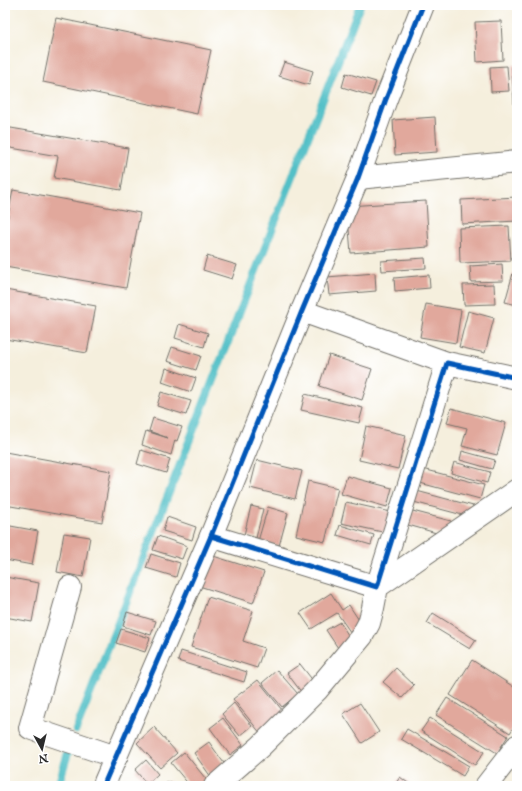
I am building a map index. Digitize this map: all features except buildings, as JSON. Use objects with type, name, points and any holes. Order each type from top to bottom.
[{"type":"street","points":[[106,786],[105,782],[211,536],[302,311],[358,178],[386,98],[423,5]]},
{"type":"street","points":[[358,178],[517,162]]},
{"type":"street","points":[[302,311],[446,363],[517,378]]},
{"type":"street","points":[[215,786],[261,746],[317,690],[362,636],[369,623],[377,586],[446,363]]},
{"type":"street","points":[[377,586],[517,490]]},
{"type":"street","points":[[211,536],[377,586]]},
{"type":"street","points":[[70,587],[30,728],[116,757]]},
{"type":"street","points":[[486,786],[517,746]]},
{"type":"waterway","points":[[76,730],[360,5]]},
{"type":"waterway","points":[[58,786],[68,753]]},
{"type":"cycle path","points":[[106,786],[105,782],[211,536],[302,311],[358,178],[386,99],[423,5]]},
{"type":"cycle path","points":[[211,536],[377,587],[447,363],[517,378]]}]
